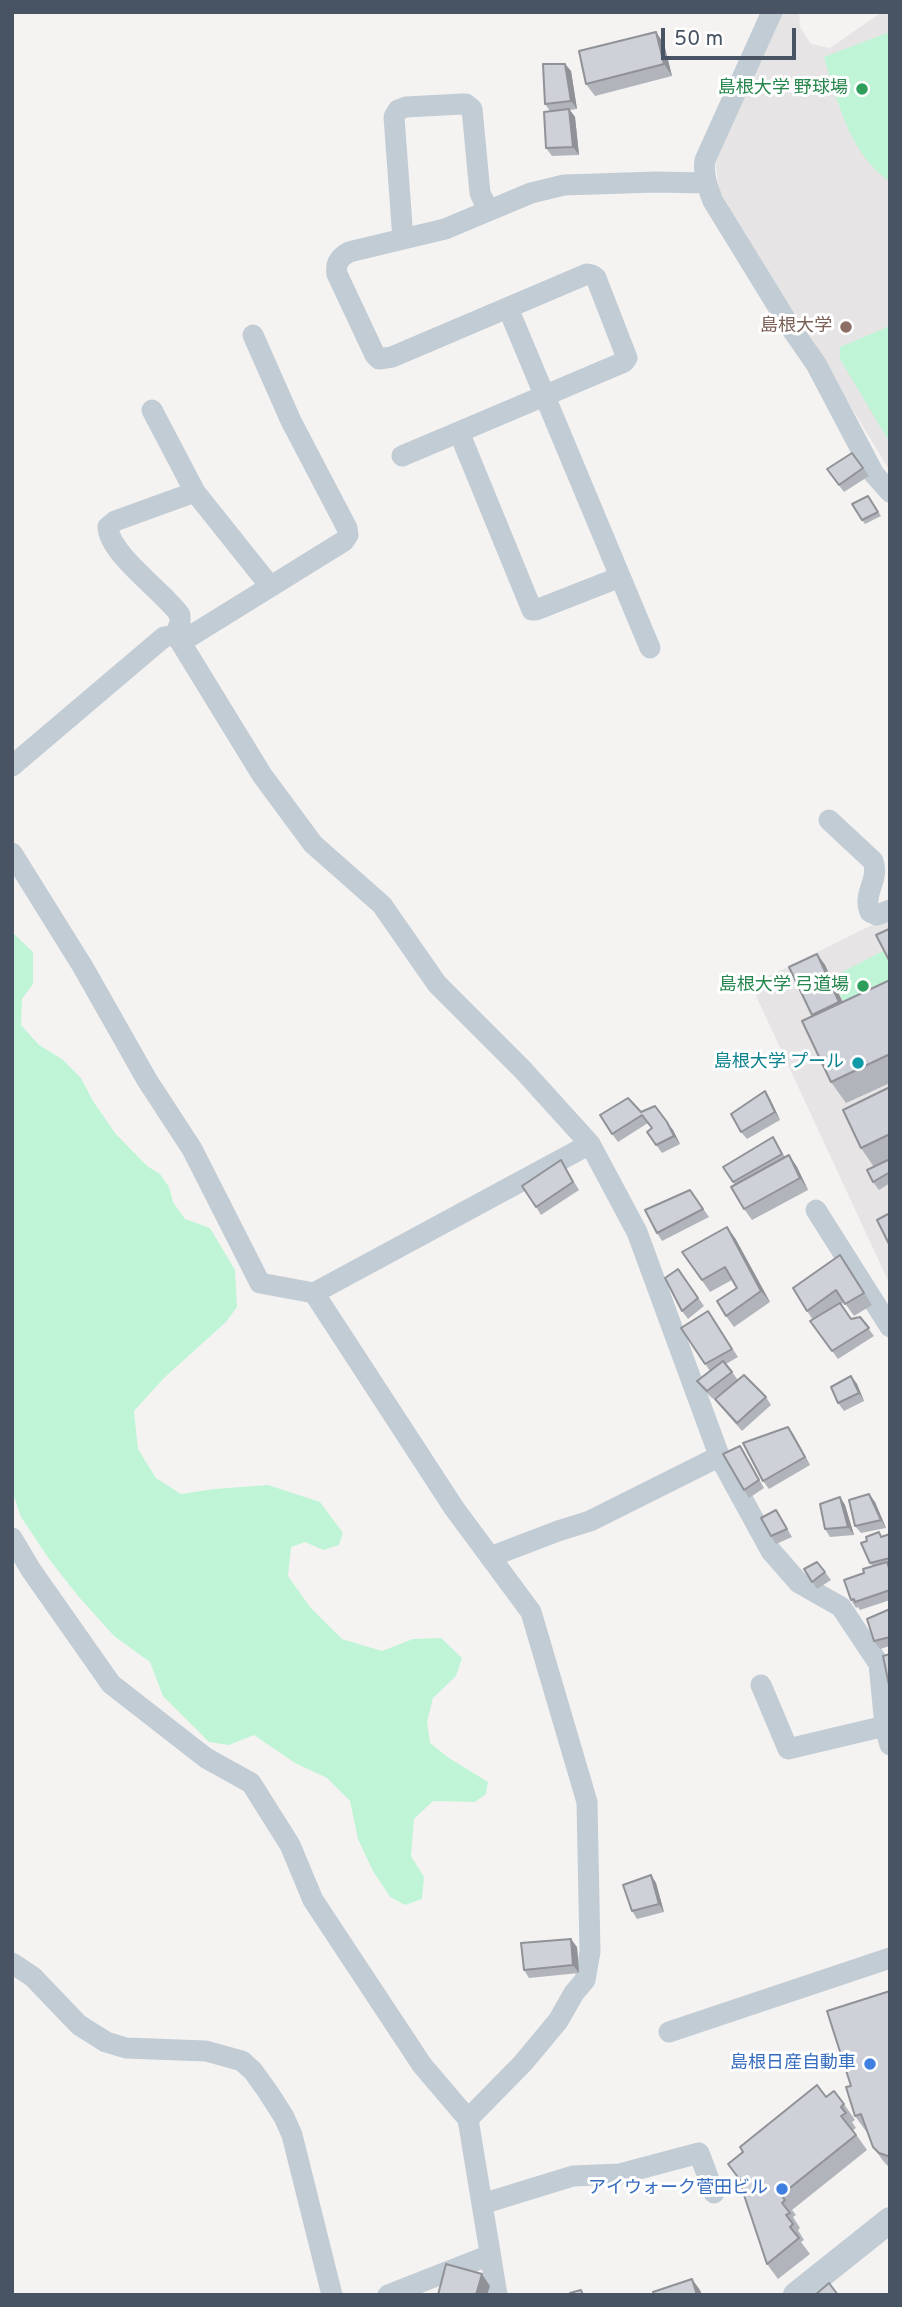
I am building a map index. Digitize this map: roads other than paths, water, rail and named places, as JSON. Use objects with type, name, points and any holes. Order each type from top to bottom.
[{"type":"street","points":[[772,12],[705,160],[703,171],[713,201],[816,364],[874,474],[890,492]]},
{"type":"street","points":[[403,239],[394,117],[402,108],[466,104],[472,109],[480,193],[488,211]]},
{"type":"street","points":[[402,456],[545,397],[624,362],[627,358],[596,278],[587,274],[392,357],[379,359],[371,348],[337,274],[336,267],[342,256],[445,229],[531,193],[564,185],[656,181],[706,183]]},
{"type":"street","points":[[508,308],[650,648]]},
{"type":"street","points":[[12,766],[164,637],[178,639],[344,541],[348,531],[291,421],[253,335]]},
{"type":"street","points":[[152,410],[195,492],[270,586]]},
{"type":"street","points":[[458,432],[532,610],[620,577]]},
{"type":"street","points":[[195,492],[115,521],[108,527],[109,536],[120,553],[180,615],[178,639],[262,775],[313,844],[382,905],[437,984],[523,1070],[590,1144],[637,1232],[720,1456],[771,1551],[799,1583],[841,1607],[880,1664],[887,1736],[788,1749],[761,1685]]},
{"type":"street","points":[[829,820],[873,861],[876,870],[867,902],[870,912],[877,915],[890,910]]},
{"type":"street","points":[[12,853],[83,967],[147,1080],[192,1149],[260,1283],[314,1293],[590,1144]]},
{"type":"street","points":[[816,1210],[890,1327]]},
{"type":"street","points":[[314,1293],[454,1508],[531,1612],[587,1802],[590,1952],[585,1980],[558,2021],[506,2083],[468,2119]]},
{"type":"street","points":[[490,1556],[590,1521],[720,1456]]},
{"type":"street","points":[[12,1538],[31,1570],[111,1684],[206,1758],[251,1783],[290,1845],[313,1900],[422,2065],[468,2119],[496,2295]]},
{"type":"street","points":[[669,2032],[890,1958]]},
{"type":"street","points":[[12,1963],[33,1977],[79,2025],[106,2042],[126,2048],[206,2051],[242,2061],[253,2071],[285,2117],[292,2135],[332,2295]]},
{"type":"street","points":[[482,2204],[573,2176],[620,2174],[699,2153],[714,2193]]},
{"type":"street","points":[[796,2295],[890,2220]]},
{"type":"street","points":[[388,2295],[490,2255]]},
{"type":"place","name":"島根大学 野球場","points":[[862,89]]},
{"type":"place","name":"島根大学","points":[[846,327]]},
{"type":"place","name":"島根大学 弓道場","points":[[863,986]]},
{"type":"place","name":"島根大学 プール","points":[[858,1063]]},
{"type":"place","name":"島根日産自動車","points":[[870,2064]]},
{"type":"place","name":"アイウォーク菅田ビル","points":[[782,2189]]}]
